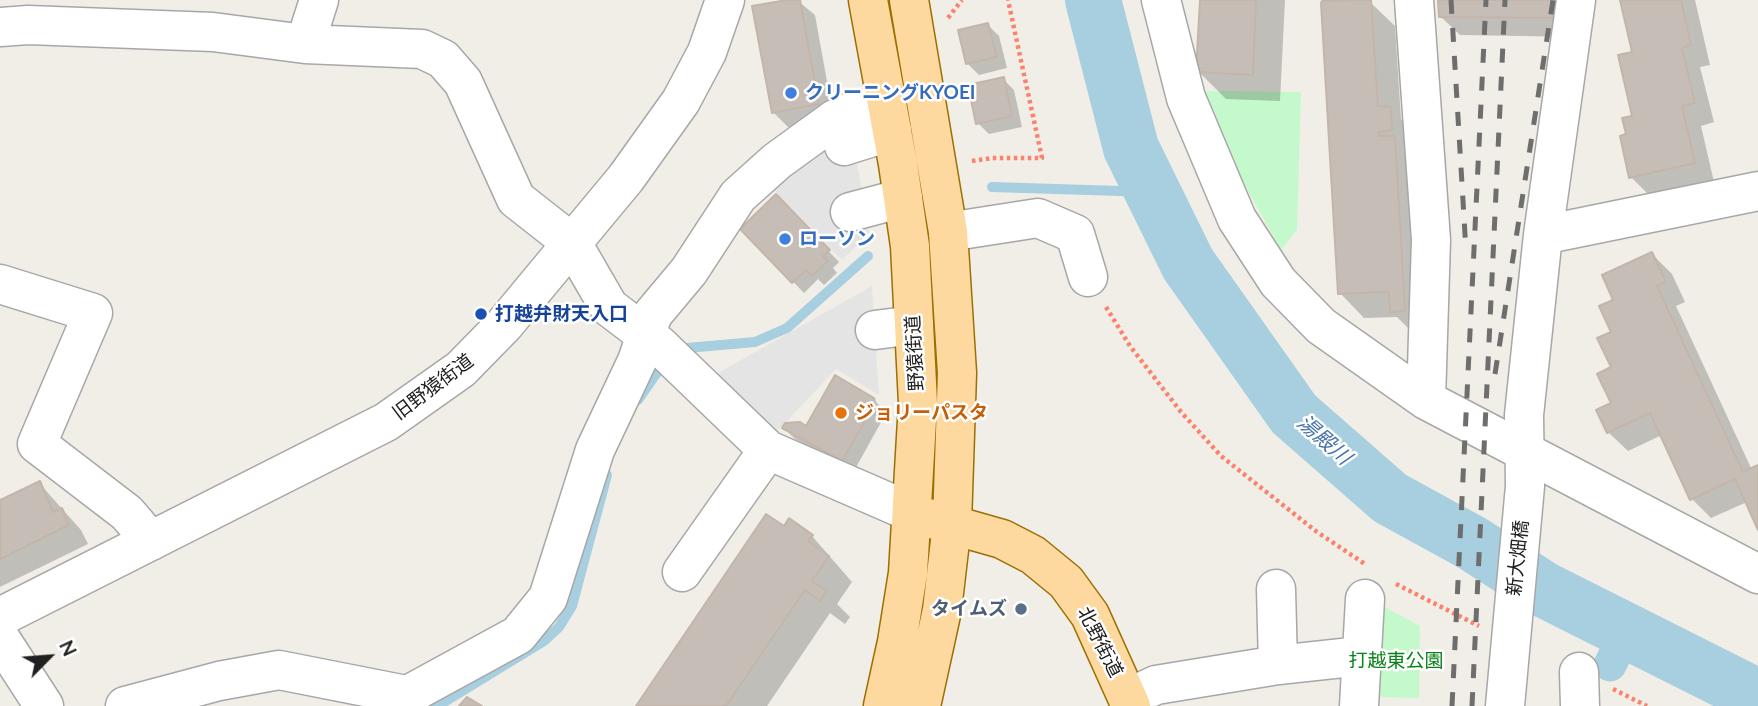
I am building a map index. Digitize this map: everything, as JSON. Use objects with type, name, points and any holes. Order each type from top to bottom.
[{"type":"main road","name":"野猿街道","points":[[868,0],[903,198],[918,403],[913,513],[905,597],[883,706]]},
{"type":"main road","name":"野猿街道","points":[[909,0],[948,232],[957,373],[952,524],[942,610],[922,706]]},
{"type":"main road","name":"北野街道","points":[[913,513],[1017,546],[1066,582],[1090,615],[1129,702]]},
{"type":"street","points":[[305,44],[318,0]]},
{"type":"street","name":"旧野猿街道","points":[[0,617],[307,463],[414,404],[483,349],[626,178],[681,101],[707,51],[725,0]]},
{"type":"street","points":[[1161,0],[1186,99],[1210,161],[1237,219],[1271,271],[1321,326],[1526,468],[1758,574]]},
{"type":"street","points":[[1415,0],[1431,240],[1426,400]]},
{"type":"street","name":"新大畑橋","points":[[1505,706],[1526,468],[1524,415],[1543,235],[1576,0]]},
{"type":"street","points":[[0,27],[217,16],[305,44],[422,49],[443,59],[463,82],[516,199],[572,243],[609,307],[653,341],[732,410],[768,450],[913,513]]},
{"type":"street","points":[[125,706],[219,681],[279,670],[400,701],[518,635],[548,598],[595,450],[653,341],[653,314],[689,271],[738,196],[778,162],[835,119],[851,112],[890,118]]},
{"type":"street","points":[[844,146],[890,118]]},
{"type":"street","points":[[1543,235],[1758,191]]},
{"type":"street","points":[[850,212],[903,198]]},
{"type":"street","points":[[948,232],[1038,218],[1075,234],[1088,277]]},
{"type":"street","points":[[0,284],[93,313],[37,444],[127,513],[151,541]]},
{"type":"street","points":[[875,330],[914,325]]},
{"type":"street","points":[[682,572],[768,450]]},
{"type":"street","points":[[1359,706],[1361,656],[1375,583]]},
{"type":"street","points":[[1276,589],[1278,665]]},
{"type":"street","points":[[0,638],[44,706]]},
{"type":"street","points":[[1129,702],[1156,685],[1278,665],[1361,656]]},
{"type":"path","points":[[941,26],[962,0]]},
{"type":"path","points":[[968,162],[992,158],[1042,158],[1008,0]]},
{"type":"path","points":[[1088,277],[1130,346],[1181,412],[1222,456],[1317,532],[1375,583],[1511,635]]},
{"type":"path","points":[[1580,689],[1647,706]]},
{"type":"green space","points":[[1204,91],[1301,92],[1297,230],[1281,250],[1219,139]]},
{"type":"green space","name":"打越東公園","points":[[1375,602],[1420,626],[1419,698],[1370,697]]},
{"type":"shaded area","points":[[851,128],[869,233],[842,260],[768,184]]},
{"type":"shaded area","points":[[872,286],[879,395],[836,369],[772,437],[704,381]]},
{"type":"building","points":[[800,0],[819,104],[772,113],[752,6]]},
{"type":"building","points":[[1200,0],[1256,0],[1253,75],[1196,72]]},
{"type":"building","points":[[1371,0],[1378,106],[1391,107],[1392,130],[1379,132],[1379,136],[1395,136],[1405,311],[1390,312],[1389,292],[1338,294],[1321,3]]},
{"type":"building","points":[[1438,0],[1563,0],[1562,18],[1439,17]]},
{"type":"building","points":[[1620,0],[1681,0],[1691,45],[1682,48],[1695,103],[1682,106],[1695,163],[1629,178],[1620,136],[1626,134],[1622,118],[1632,116],[1618,55],[1632,52]]},
{"type":"building","points":[[988,23],[997,57],[966,64],[958,30]]},
{"type":"building","points":[[1004,77],[1012,116],[976,124],[968,85]]},
{"type":"building","name":"ローソン","points":[[776,194],[830,250],[823,256],[828,261],[812,276],[806,270],[792,283],[740,229]]},
{"type":"building","points":[[1652,252],[1666,282],[1657,286],[1743,472],[1758,465],[1758,530],[1735,479],[1690,500],[1650,413],[1607,433],[1596,410],[1611,403],[1597,374],[1611,367],[1597,338],[1611,332],[1599,306],[1613,300],[1602,275]]},
{"type":"building","name":"ジョリーパスタ","points":[[835,375],[874,398],[875,404],[842,461],[782,428],[785,423],[800,422],[806,426]]},
{"type":"building","points":[[40,481],[53,512],[62,508],[69,525],[0,559],[0,500]]},
{"type":"building","points":[[766,514],[784,526],[789,518],[813,535],[808,541],[829,556],[812,581],[827,591],[820,601],[805,590],[726,706],[636,706]]},
{"type":"building","points":[[467,697],[482,706],[459,706]]},
{"type":"waterway","name":"湯殿川","points":[[1093,0],[1131,148],[1188,264],[1294,414],[1390,498],[1472,543],[1543,589],[1758,697]]},
{"type":"waterway","points":[[992,187],[1152,192]]},
{"type":"waterway","points":[[680,354],[687,348],[755,342],[787,328],[868,256]]},
{"type":"waterway","points":[[638,400],[656,374],[668,364]]},
{"type":"waterway","points":[[428,706],[441,704],[544,641],[559,627],[572,606],[607,475]]},
{"type":"waterway","points":[[1610,665],[1627,630]]},
{"type":"railway","points":[[1451,0],[1466,251]]},
{"type":"railway","points":[[1452,706],[1486,0]]},
{"type":"railway","points":[[1472,706],[1505,0]]},
{"type":"railway","points":[[1495,374],[1553,0]]},
{"type":"place","name":"クリーニングKYOEI","points":[[791,93]]},
{"type":"place","name":"ローソン","points":[[785,239]]},
{"type":"place","name":"打越弁財天入口","points":[[481,314]]},
{"type":"place","name":"ジョリーパスタ","points":[[841,413]]},
{"type":"place","name":"タイムズ","points":[[1021,609]]}]
